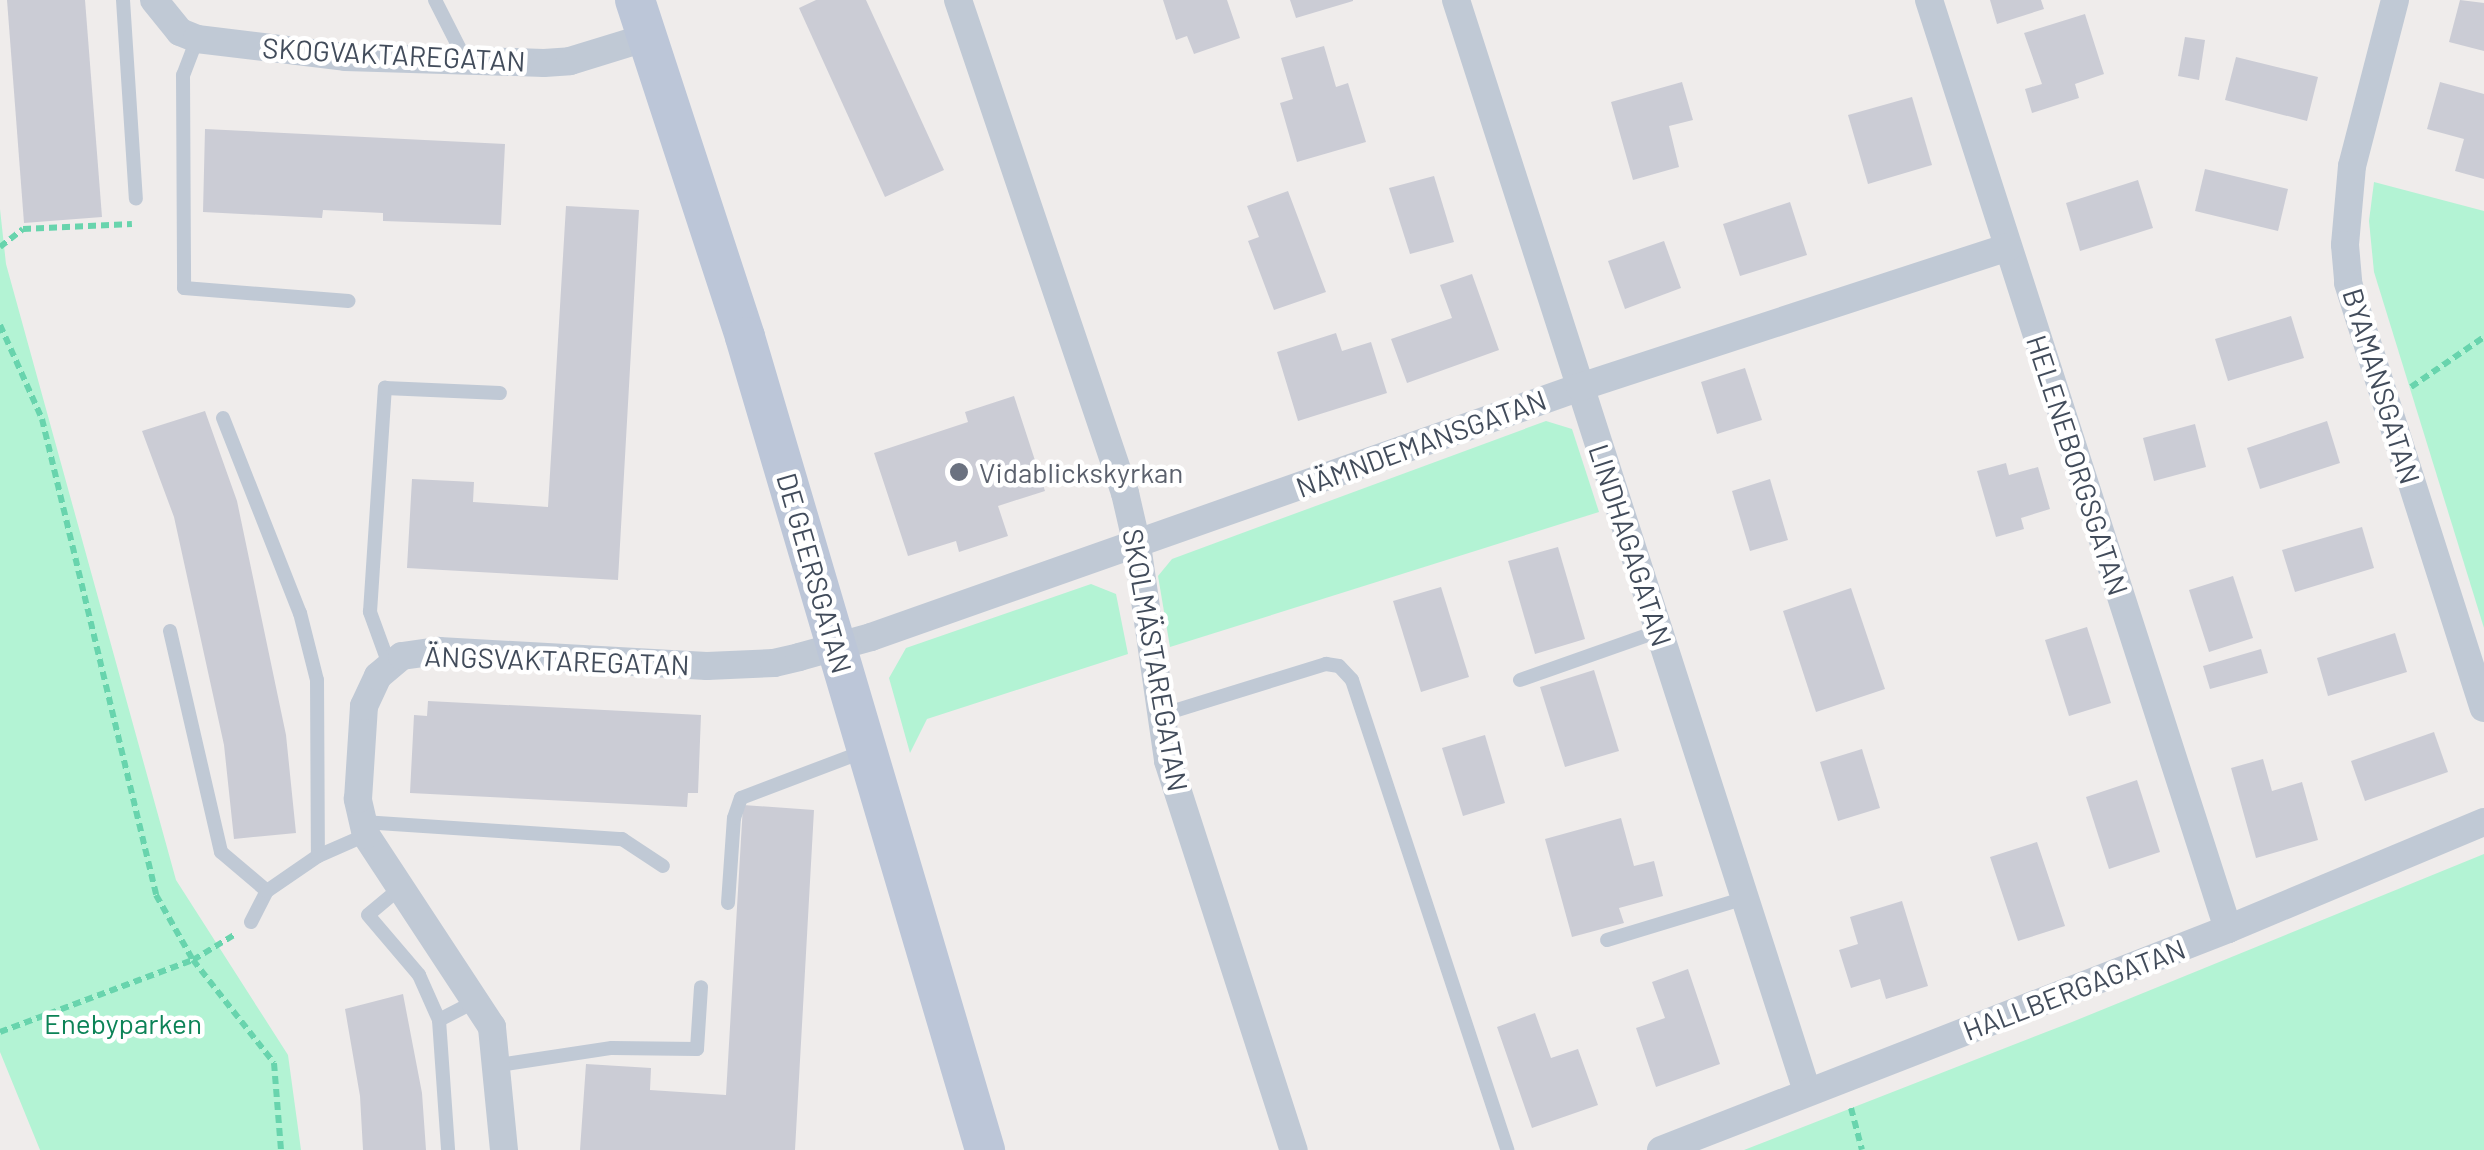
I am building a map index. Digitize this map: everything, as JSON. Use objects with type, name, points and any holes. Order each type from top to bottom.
[{"type":"main road","name":"DE GEERSGATAN","points":[[642,19],[746,337],[985,1150]]},
{"type":"street","points":[[154,0],[180,32],[197,39]]},
{"type":"street","name":"SKOLMÄSTAREGATAN","points":[[958,0],[1125,493],[1137,544],[1168,761],[1294,1150]]},
{"type":"street","name":"LINDHAGAGATAN","points":[[1456,0],[1807,1091]]},
{"type":"street","name":"HELENEBORGSGATAN","points":[[1929,0],[2228,929]]},
{"type":"street","name":"BYAMANSGATAN","points":[[2395,0],[2352,166],[2345,246],[2348,283],[2484,708]]},
{"type":"street","name":"SKOGVAKTAREGATAN","points":[[197,39],[345,57],[570,61],[642,19]]},
{"type":"street","name":"NÄMNDEMANSGATAN","points":[[837,647],[1580,387],[2008,247]]},
{"type":"street","name":"ÄNGSVAKTAREGATAN","points":[[504,1150],[492,1026],[400,889],[365,829],[358,799],[364,706],[378,676],[402,656],[439,651],[749,665],[837,647]]},
{"type":"street","name":"HALLBERGAGATAN","points":[[1661,1150],[2228,929],[2484,822]]},
{"type":"lane","points":[[436,0],[466,61]]},
{"type":"lane","points":[[123,1],[136,199]]},
{"type":"lane","points":[[197,39],[183,76],[184,288],[348,301]]},
{"type":"lane","points":[[390,667],[370,612],[385,388],[500,392]]},
{"type":"lane","points":[[223,418],[300,613],[317,680],[318,856]]},
{"type":"lane","points":[[170,631],[221,852],[266,891]]},
{"type":"lane","points":[[1520,680],[1659,631]]},
{"type":"lane","points":[[1162,715],[1326,664],[1340,666],[1352,680],[1506,1150]]},
{"type":"lane","points":[[728,903],[734,818],[741,798],[867,750]]},
{"type":"lane","points":[[251,922],[266,891],[365,829],[622,839],[663,866]]},
{"type":"lane","points":[[400,889],[368,915],[420,975],[439,1020],[448,1150]]},
{"type":"lane","points":[[1607,940],[1745,898]]},
{"type":"lane","points":[[498,1065],[612,1048],[697,1049],[702,987]]},
{"type":"lane","points":[[439,1020],[476,1000]]},
{"type":"path","points":[[0,247],[23,229],[181,222]]},
{"type":"path","points":[[0,325],[42,419],[156,895],[192,960],[274,1063],[281,1150]]},
{"type":"path","points":[[2385,403],[2484,337]]},
{"type":"path","points":[[0,1032],[192,960],[251,922]]},
{"type":"path","points":[[1844,1078],[1862,1150]]},
{"type":"green space","points":[[2374,182],[2484,211],[2484,628],[2374,272],[2369,221]]},
{"type":"green space","name":"Enebyparken","points":[[0,209],[6,264],[176,880],[288,1055],[301,1150],[40,1150],[0,1052]]},
{"type":"green space","points":[[1546,421],[1572,429],[1599,512],[1170,647],[1158,576],[1172,559]]},
{"type":"green space","points":[[1091,584],[1116,594],[1128,654],[927,719],[910,753],[889,678],[906,648]]},
{"type":"green space","points":[[2484,854],[2484,1150],[1744,1150],[2072,1022]]},
{"type":"building","points":[[7,0],[85,0],[102,217],[24,223]]},
{"type":"building","points":[[816,0],[866,0],[944,170],[885,197],[799,8]]},
{"type":"building","points":[[1163,0],[1227,0],[1240,38],[1194,54],[1187,36],[1176,40]]},
{"type":"building","points":[[1290,0],[1353,0],[1353,1],[1296,18]]},
{"type":"building","points":[[1990,0],[2041,0],[2044,9],[1997,24]]},
{"type":"building","points":[[2460,0],[2484,3],[2484,51],[2449,42]]},
{"type":"building","points":[[2085,14],[2104,74],[2075,84],[2079,98],[2032,113],[2025,89],[2042,84],[2024,33]]},
{"type":"building","points":[[2185,37],[2205,40],[2199,80],[2178,76]]},
{"type":"building","points":[[1324,46],[1336,87],[1348,83],[1366,142],[1297,162],[1280,103],[1293,99],[1281,58]]},
{"type":"building","points":[[2236,57],[2318,77],[2307,121],[2225,100]]},
{"type":"building","points":[[1682,82],[1693,120],[1669,126],[1679,167],[1633,180],[1611,102]]},
{"type":"building","points":[[2440,82],[2484,94],[2484,179],[2455,171],[2464,139],[2427,129]]},
{"type":"building","points":[[1912,97],[1932,165],[1868,184],[1848,115]]},
{"type":"building","points":[[205,129],[505,144],[501,225],[383,221],[383,213],[323,210],[322,218],[203,212]]},
{"type":"building","points":[[2205,169],[2288,189],[2278,231],[2195,211]]},
{"type":"building","points":[[1434,176],[1454,242],[1410,254],[1389,188]]},
{"type":"building","points":[[2138,180],[2153,228],[2080,251],[2066,203]]},
{"type":"building","points":[[1288,191],[1326,292],[1274,310],[1248,241],[1259,237],[1247,206]]},
{"type":"building","points":[[1790,202],[1807,255],[1740,276],[1723,224]]},
{"type":"building","points":[[566,206],[639,210],[618,580],[407,568],[412,479],[474,482],[473,502],[548,507]]},
{"type":"building","points":[[1664,241],[1681,288],[1625,309],[1608,261]]},
{"type":"building","points":[[1472,274],[1499,350],[1407,383],[1391,339],[1452,318],[1440,285]]},
{"type":"building","points":[[2291,316],[2304,358],[2228,381],[2215,339]]},
{"type":"building","points":[[1336,333],[1342,351],[1371,342],[1387,393],[1298,421],[1277,352]]},
{"type":"building","points":[[1745,368],[1762,420],[1717,434],[1701,382]]},
{"type":"building","name":"Vidablickskyrkan","points":[[1014,396],[1045,491],[998,506],[1008,536],[959,552],[956,541],[908,556],[874,453],[968,422],[965,412]]},
{"type":"building","points":[[205,411],[237,501],[286,735],[296,833],[234,839],[224,745],[174,517],[142,431]]},
{"type":"building","points":[[2327,421],[2340,463],[2260,489],[2247,448]]},
{"type":"building","points":[[2195,424],[2206,467],[2154,481],[2143,438]]},
{"type":"building","points":[[2006,463],[2009,475],[2038,467],[2050,509],[2021,518],[2024,529],[1996,537],[1977,471]]},
{"type":"building","points":[[1770,479],[1788,540],[1750,551],[1732,491]]},
{"type":"building","points":[[2362,527],[2374,568],[2295,592],[2282,550]]},
{"type":"building","points":[[1558,547],[1585,639],[1535,654],[1508,561]]},
{"type":"building","points":[[2233,576],[2253,638],[2209,652],[2189,590]]},
{"type":"building","points":[[1441,587],[1469,677],[1421,692],[1393,601]]},
{"type":"building","points":[[1851,588],[1885,689],[1816,712],[1783,611]]},
{"type":"building","points":[[2087,627],[2111,703],[2069,716],[2045,640]]},
{"type":"building","points":[[2395,633],[2407,672],[2328,696],[2317,658]]},
{"type":"building","points":[[2261,649],[2268,673],[2210,689],[2203,666]]},
{"type":"building","points":[[1594,670],[1619,751],[1565,767],[1540,687]]},
{"type":"building","points":[[428,701],[701,715],[698,793],[688,793],[687,807],[410,793],[414,715],[427,716]]},
{"type":"building","points":[[2434,732],[2448,772],[2365,801],[2351,761]]},
{"type":"building","points":[[1485,735],[1505,803],[1463,816],[1442,748]]},
{"type":"building","points":[[1862,749],[1880,808],[1838,821],[1820,762]]},
{"type":"building","points":[[2263,759],[2272,791],[2302,782],[2318,840],[2256,858],[2231,768]]},
{"type":"building","points":[[2137,780],[2160,852],[2109,869],[2086,797]]},
{"type":"building","points":[[743,805],[814,810],[795,1150],[580,1150],[586,1064],[651,1068],[650,1090],[726,1095]]},
{"type":"building","points":[[1621,818],[1634,866],[1654,861],[1663,896],[1619,908],[1624,923],[1572,937],[1545,839]]},
{"type":"building","points":[[2037,842],[2065,926],[2018,941],[1990,857]]},
{"type":"building","points":[[1902,901],[1928,986],[1886,999],[1880,979],[1851,988],[1839,950],[1858,944],[1850,917]]},
{"type":"building","points":[[1688,969],[1720,1064],[1656,1087],[1636,1028],[1665,1018],[1652,982]]},
{"type":"building","points":[[403,994],[422,1093],[426,1150],[363,1150],[360,1096],[345,1009]]},
{"type":"building","points":[[1535,1013],[1551,1058],[1578,1049],[1598,1105],[1532,1128],[1497,1027]]},
{"type":"place","name":"Vidablickskyrkan","points":[[959,472]]}]
